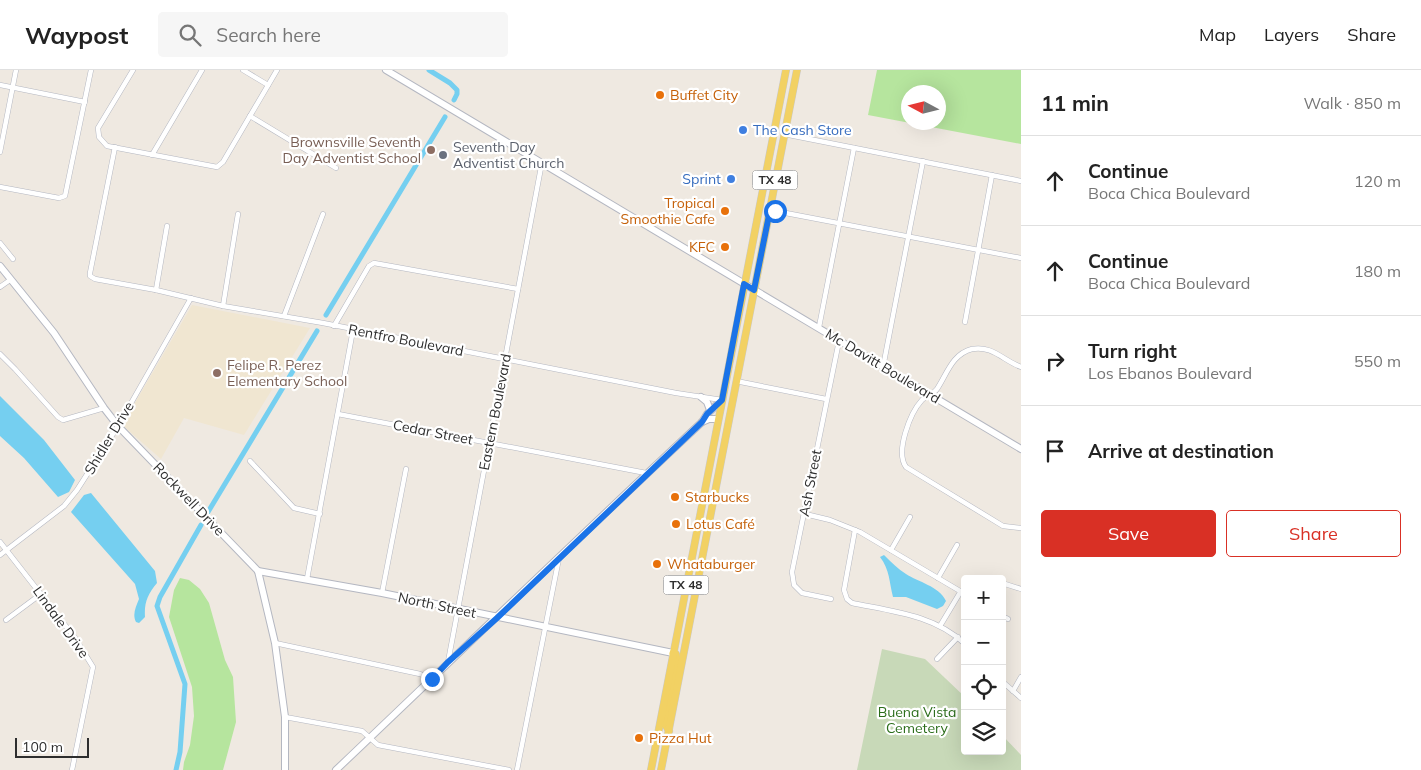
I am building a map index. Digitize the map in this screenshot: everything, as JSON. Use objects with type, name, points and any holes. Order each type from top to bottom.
[{"type":"main road","name":"TX 48","points":[[651,770],[786,70]]},
{"type":"main road","name":"TX 48","points":[[662,770],[797,70]]},
{"type":"main road","points":[[685,649],[682,649],[680,644],[693,575],[689,569]]},
{"type":"main road","points":[[669,732],[665,724],[677,662],[676,654],[673,653]]},
{"type":"street","points":[[0,152],[16,70]]},
{"type":"street","points":[[0,186],[59,198],[65,196],[92,70]]},
{"type":"street","points":[[133,70],[98,128],[99,137],[107,146],[217,167],[223,162],[277,70]]},
{"type":"street","points":[[152,155],[202,70]]},
{"type":"street","points":[[243,70],[268,85]]},
{"type":"street","name":"Mc Davitt Boulevard","points":[[386,70],[1021,449]]},
{"type":"street","points":[[0,85],[85,102]]},
{"type":"street","points":[[250,116],[336,168]]},
{"type":"street","points":[[784,134],[1021,181]]},
{"type":"street","name":"Rentfro Boulevard","points":[[115,147],[90,276],[95,280],[156,290],[223,306],[722,400]]},
{"type":"street","points":[[819,327],[854,148]]},
{"type":"street","points":[[883,368],[923,161]]},
{"type":"street","name":"Eastern Boulevard","points":[[448,662],[542,162]]},
{"type":"street","points":[[965,322],[992,175]]},
{"type":"street","points":[[770,210],[1021,258]]},
{"type":"street","points":[[223,306],[238,214]]},
{"type":"street","points":[[284,316],[323,214]]},
{"type":"street","points":[[156,290],[167,226]]},
{"type":"street","points":[[0,243],[13,259]]},
{"type":"street","points":[[334,326],[369,266],[374,263],[518,289]]},
{"type":"street","name":"Rockwell Drive","points":[[0,266],[54,333],[118,426],[258,570]]},
{"type":"street","points":[[0,287],[10,280]]},
{"type":"street","name":"Shidler Drive","points":[[0,555],[64,506],[72,497],[118,426],[191,298]]},
{"type":"street","points":[[307,579],[353,330]]},
{"type":"street","name":"Ash Street","points":[[831,599],[802,593],[794,585],[792,572],[839,341]]},
{"type":"street","points":[[1021,367],[990,350],[974,349],[966,351],[954,360],[936,391],[923,398],[906,426],[901,455],[902,462],[906,467],[1003,526],[1021,528]]},
{"type":"street","points":[[0,354],[16,369],[58,417],[63,420],[104,408]]},
{"type":"street","points":[[736,381],[826,399]]},
{"type":"street","points":[[701,397],[707,402],[710,410]]},
{"type":"street","points":[[336,770],[448,662],[497,618],[646,473],[702,422],[710,410],[722,400]]},
{"type":"street","name":"Cedar Street","points":[[338,414],[646,473]]},
{"type":"street","points":[[702,422],[718,419]]},
{"type":"street","points":[[250,462],[294,508],[320,514]]},
{"type":"street","points":[[382,593],[406,469]]},
{"type":"street","points":[[805,514],[830,520],[855,530],[961,591]]},
{"type":"street","points":[[890,550],[910,517]]},
{"type":"street","points":[[855,530],[844,590],[847,599],[852,603],[926,620],[940,626],[961,640]]},
{"type":"street","name":"Lindale Drive","points":[[0,542],[75,638],[93,667],[72,770]]},
{"type":"street","points":[[938,578],[957,545]]},
{"type":"street","points":[[517,770],[559,558]]},
{"type":"street","points":[[258,570],[275,643],[285,717],[285,770]]},
{"type":"street","name":"North Street","points":[[258,570],[382,593],[673,653]]},
{"type":"street","points":[[1006,584],[1021,588]]},
{"type":"street","points":[[6,620],[41,594]]},
{"type":"street","points":[[940,626],[961,595]]},
{"type":"street","points":[[937,659],[958,637]]},
{"type":"street","points":[[275,643],[420,674],[432,679]]},
{"type":"street","points":[[1013,691],[1021,678]]},
{"type":"street","points":[[1006,685],[1021,698]]},
{"type":"street","points":[[285,717],[362,731],[378,746],[509,770]]},
{"type":"shaded area","name":"Felipe R. Perez Elementary School","points":[[192,305],[310,328],[244,435],[184,418],[161,459],[122,425]]},
{"type":"green space","points":[[877,70],[1021,70],[1021,144],[946,130],[946,85],[901,85],[901,121],[868,115]]},
{"type":"green space","points":[[180,578],[189,580],[200,589],[209,603],[225,660],[233,677],[236,722],[223,770],[183,770],[190,745],[194,716],[192,687],[169,617],[174,590]]},
{"type":"green space","name":"Buena Vista Cemetery","points":[[882,649],[925,659],[961,693],[961,755],[1006,755],[1006,739],[1021,755],[1021,770],[857,770]]},
{"type":"water","points":[[0,396],[44,440],[75,480],[69,492],[58,497],[24,458],[0,436]]},
{"type":"water","points":[[91,493],[155,571],[157,583],[147,598],[145,617],[139,623],[136,622],[134,616],[139,599],[135,584],[71,512],[84,495]]},
{"type":"water","points":[[884,555],[903,572],[928,585],[943,596],[946,601],[943,606],[937,609],[906,597],[893,597],[887,571],[880,557]]},
{"type":"waterway","points":[[429,70],[450,83],[457,90],[454,100]]},
{"type":"waterway","points":[[326,315],[445,117]]},
{"type":"waterway","points":[[208,512],[317,331]]},
{"type":"waterway","points":[[176,770],[180,752],[185,684],[157,606],[160,597],[201,525]]},
{"type":"place","name":"Buffet City","points":[[660,95]]},
{"type":"place","name":"The Cash Store","points":[[743,130]]},
{"type":"place","name":"Brownsville Seventh Day Adventist School","points":[[431,150]]},
{"type":"place","name":"Seventh Day Adventist Church","points":[[443,155]]},
{"type":"place","name":"Sprint","points":[[731,179]]},
{"type":"place","name":"Tropical Smoothie Cafe","points":[[725,211]]},
{"type":"place","name":"KFC","points":[[725,247]]},
{"type":"place","name":"Felipe R. Perez Elementary School","points":[[217,373]]},
{"type":"place","name":"Starbucks","points":[[675,497]]},
{"type":"place","name":"Lotus Café","points":[[676,524]]},
{"type":"place","name":"Whataburger","points":[[657,564]]},
{"type":"place","name":"Pizza Hut","points":[[639,738]]},
{"type":"route","points":[[432,679],[646,473],[702,422],[707,414],[722,400],[744,284],[754,290],[770,210],[775,211]]}]
